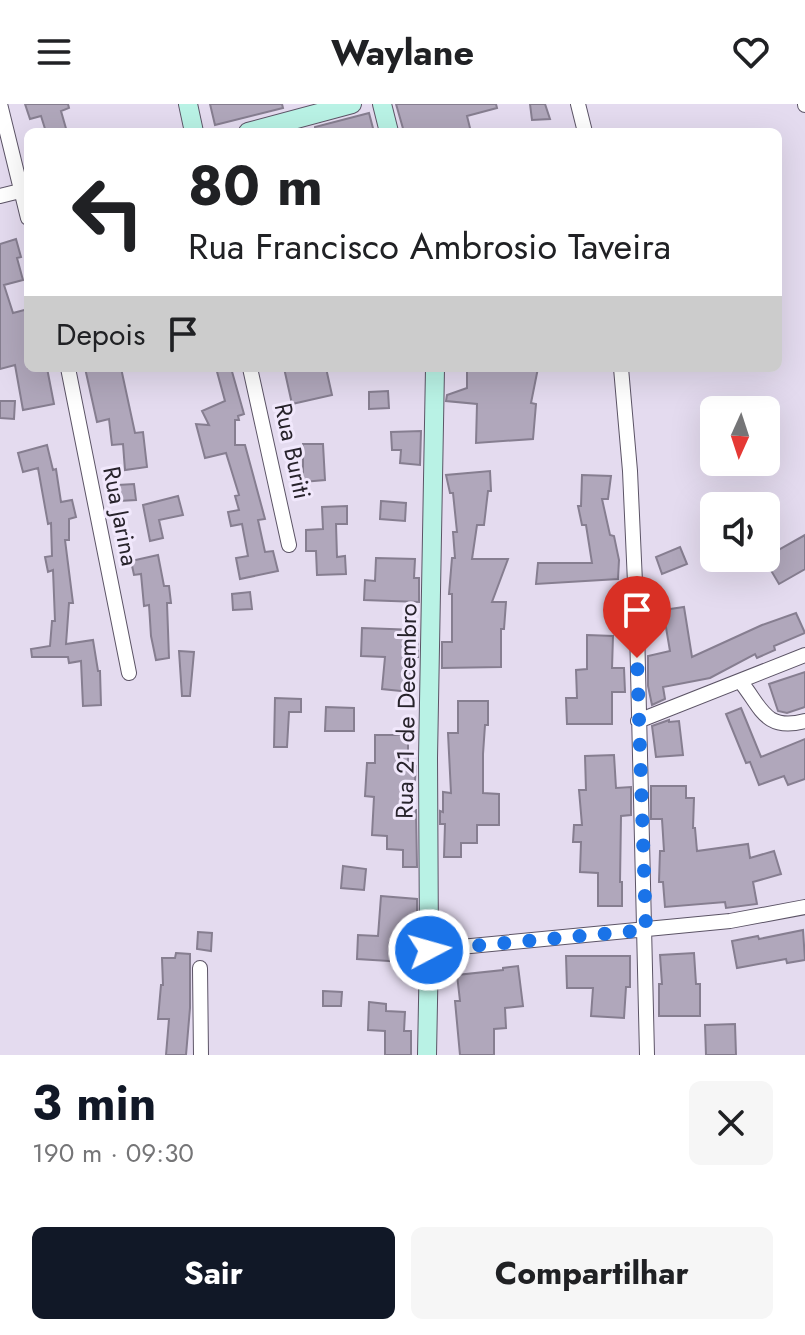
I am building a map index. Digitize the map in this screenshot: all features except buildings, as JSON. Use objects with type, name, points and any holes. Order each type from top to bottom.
[{"type":"street","points":[[0,104],[24,190],[0,196]]},
{"type":"street","points":[[188,104],[193,128]]},
{"type":"street","points":[[263,128],[352,104]]},
{"type":"street","points":[[382,104],[388,128]]},
{"type":"street","points":[[578,104],[584,128]]},
{"type":"street","name":"Rua Jarina","points":[[69,372],[129,673]]},
{"type":"street","name":"Rua Buriti","points":[[251,372],[289,545]]},
{"type":"street","name":"Rua 21 de Decembro","points":[[427,1055],[428,758],[435,372]]},
{"type":"street","points":[[621,372],[633,526],[647,1055]]},
{"type":"street","points":[[638,721],[805,655]]},
{"type":"street","points":[[740,681],[772,722],[805,721]]},
{"type":"street","points":[[429,950],[730,921],[805,907]]},
{"type":"street","points":[[200,968],[201,1055]]},
{"type":"route","points":[[429,950],[646,930],[637,658]]}]
